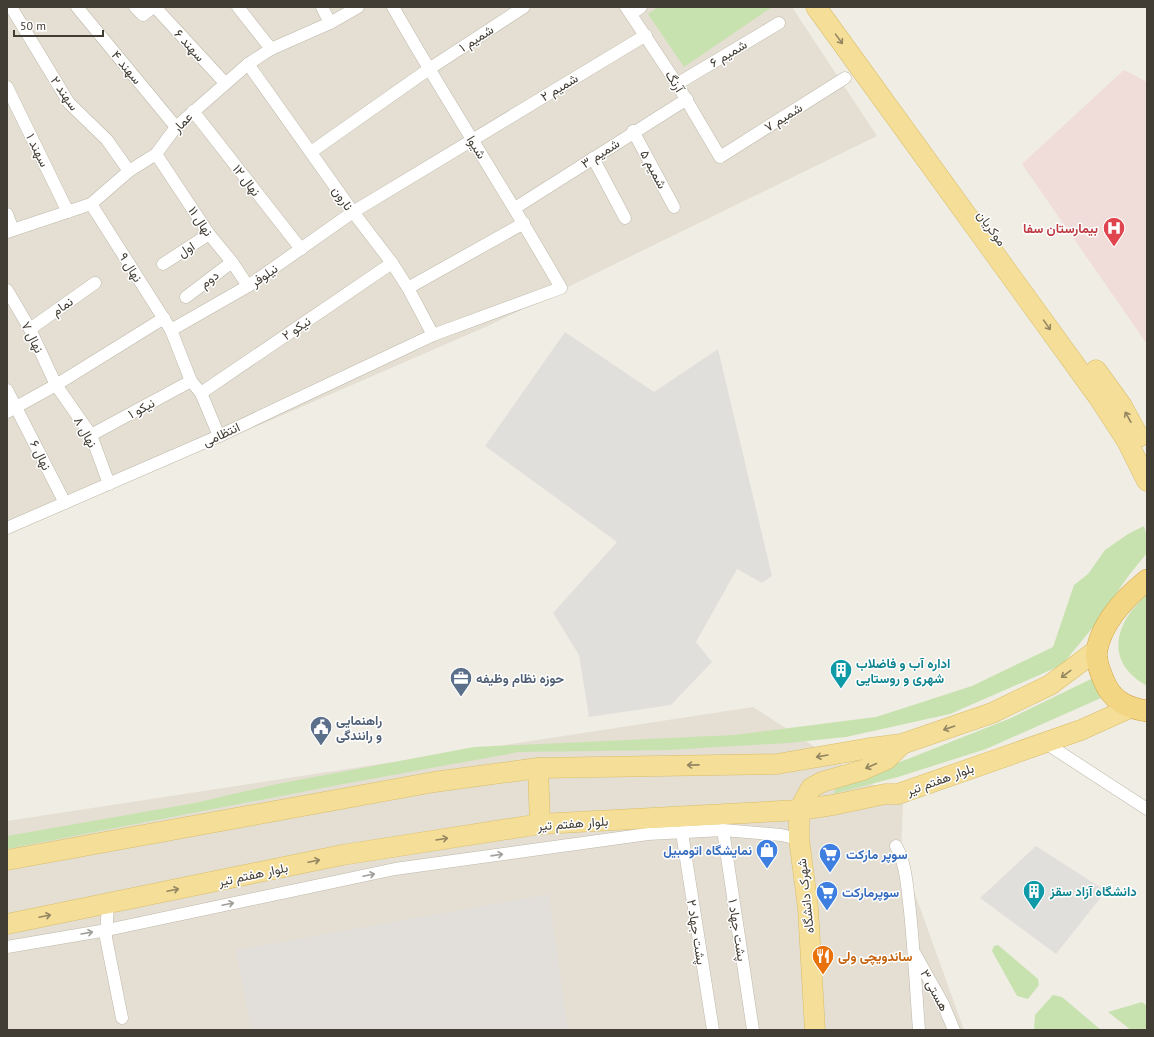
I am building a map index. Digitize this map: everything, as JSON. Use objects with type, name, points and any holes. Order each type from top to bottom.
[{"type":"highway","points":[[1139,710],[1120,702],[1107,688],[1100,672],[1097,650],[1107,624],[1133,592],[1147,580]]},
{"type":"main road","points":[[816,7],[1099,398],[1128,441],[1147,481]]},
{"type":"main road","name":"موکریان","points":[[833,7],[1122,406],[1147,451]]},
{"type":"main road","points":[[7,860],[434,782],[538,768],[777,764],[902,744],[992,713],[1050,685],[1097,650]]},
{"type":"main road","name":"بلوار هفتم تیر","points":[[7,924],[342,855],[540,824],[800,810],[885,794],[898,794],[1139,710]]},
{"type":"main road","points":[[800,810],[811,788],[822,782],[862,770],[887,759],[902,744]]},
{"type":"main road","points":[[538,768],[540,824]]},
{"type":"main road","points":[[824,1030],[812,829],[818,817],[833,805]]},
{"type":"main road","name":"شهرک دانشگاه","points":[[800,810],[800,845],[808,908],[815,1030]]},
{"type":"street","name":"سهند ۲","points":[[11,7],[69,103],[107,140],[129,171]]},
{"type":"street","name":"سهند ۴","points":[[77,7],[176,127]]},
{"type":"street","name":"سهند ۶","points":[[135,7],[143,15],[154,7],[224,83]]},
{"type":"street","points":[[238,7],[271,49]]},
{"type":"street","points":[[322,7],[330,23]]},
{"type":"street","name":"عمار","points":[[10,231],[91,204],[129,171],[156,154],[176,127],[224,83],[248,64],[271,49],[330,23],[358,7]]},
{"type":"street","name":"شیوا","points":[[393,7],[472,140],[524,223],[561,288]]},
{"type":"street","name":"شمیم ۱","points":[[311,152],[429,69],[524,7]]},
{"type":"street","name":"آرنگ","points":[[633,9],[646,35],[720,157]]},
{"type":"street","name":"شمیم ۶","points":[[677,84],[780,23]]},
{"type":"street","name":"شمیم ۲","points":[[353,212],[646,35]]},
{"type":"street","name":"نارون","points":[[248,64],[353,212],[392,263],[408,288],[433,335]]},
{"type":"street","name":"شمیم ۷","points":[[720,157],[845,78]]},
{"type":"street","name":"سهند ۱","points":[[7,88],[68,212]]},
{"type":"street","name":"شمیم ۳","points":[[515,208],[633,131],[686,99]]},
{"type":"street","name":"نهال ۱۲","points":[[193,111],[301,249]]},
{"type":"street","name":"شمیم ۵","points":[[633,131],[674,208]]},
{"type":"street","name":"نهال ۱۱","points":[[156,154],[209,234],[232,262],[248,286]]},
{"type":"street","points":[[593,158],[626,218]]},
{"type":"street","name":"نهال ۹","points":[[91,204],[171,330],[191,381],[201,393],[219,436]]},
{"type":"street","name":"نیلوفر","points":[[171,330],[248,286],[353,212]]},
{"type":"street","points":[[7,214],[10,231]]},
{"type":"street","points":[[408,288],[524,223]]},
{"type":"street","name":"اول","points":[[163,264],[209,234]]},
{"type":"street","name":"دوم","points":[[186,297],[232,262]]},
{"type":"street","name":"نیکو ۲","points":[[201,393],[392,263]]},
{"type":"street","name":"نمام","points":[[30,329],[95,283]]},
{"type":"street","name":"انتظامی","points":[[7,528],[219,436],[433,335],[561,288]]},
{"type":"street","name":"نهال ۷","points":[[7,290],[30,329],[56,385]]},
{"type":"street","points":[[12,409],[56,385],[164,318]]},
{"type":"street","name":"نیکو ۱","points":[[91,435],[191,381]]},
{"type":"street","name":"نهال ۸","points":[[56,385],[91,435],[109,484]]},
{"type":"street","name":"نهال ۶","points":[[7,390],[12,409],[65,503]]},
{"type":"street","points":[[1044,742],[1147,809]]},
{"type":"street","points":[[7,947],[107,930],[395,869],[648,834],[723,830],[781,835],[800,845]]},
{"type":"street","name":"پشت جهاد ۱","points":[[723,830],[753,1030]]},
{"type":"street","name":"پشت جهاد ۲","points":[[682,833],[713,1030]]},
{"type":"street","points":[[896,846],[901,855],[905,871],[914,952],[919,1030]]},
{"type":"street","points":[[108,903],[106,938],[122,1018]]},
{"type":"street","name":"هستی ۳","points":[[914,952],[943,1004],[954,1030]]},
{"type":"shaded area","points":[[7,7],[792,7],[877,136],[490,325],[7,535]]},
{"type":"shaded area","name":"بیمارستان سفا","points":[[1124,70],[1147,82],[1147,344],[1022,164]]},
{"type":"shaded area","points":[[565,332],[654,392],[718,349],[772,576],[762,583],[737,569],[696,642],[712,662],[671,705],[589,717],[579,655],[553,613],[617,542],[485,446]]},
{"type":"shaded area","points":[[753,707],[903,804],[901,855],[964,1030],[7,1030],[7,821]]},
{"type":"shaded area","points":[[1036,846],[1106,891],[1056,954],[980,898]]},
{"type":"shaded area","points":[[549,894],[568,1030],[251,1030],[236,950]]},
{"type":"green space","points":[[658,7],[772,7],[684,67],[648,14]]},
{"type":"green space","points":[[1144,526],[1147,537],[1147,553],[1129,575],[1094,626],[1062,665],[950,714],[846,737],[787,743],[669,750],[519,752],[338,785],[7,849],[7,836],[195,803],[277,784],[474,747],[734,735],[876,717],[972,686],[1053,647],[1074,585],[1088,574],[1105,550],[1128,534]]},
{"type":"green space","points":[[1147,594],[1147,686],[1133,676],[1124,665],[1119,654],[1118,642],[1121,629],[1127,617]]},
{"type":"green space","points":[[1093,678],[1101,698],[986,749],[898,777],[833,794],[837,787],[1011,718]]},
{"type":"green space","points":[[998,945],[1038,979],[1039,985],[1028,999],[1017,996],[992,951],[994,946]]},
{"type":"green space","points":[[1053,995],[1062,997],[1101,1030],[1034,1030],[1035,1015]]},
{"type":"green space","points":[[1142,1002],[1147,1006],[1147,1030],[1131,1030],[1108,1012]]},
{"type":"place","name":"بیمارستان سفا","points":[[1114,248]]},
{"type":"place","name":"اداره آب و فاضلاب شهری و روستایی","points":[[841,690]]},
{"type":"place","name":"حوزه نظام وظیفه","points":[[461,698]]},
{"type":"place","name":"راهنمایی و رانندگی","points":[[321,746]]},
{"type":"place","name":"نمایشگاه اتومبیل","points":[[767,870]]},
{"type":"place","name":"سوپر مارکت","points":[[830,874]]},
{"type":"place","name":"دانشگاه آزاد سقز","points":[[1034,910]]},
{"type":"place","name":"سوپرمارکت","points":[[827,912]]},
{"type":"place","name":"ساندویچی ولی","points":[[823,976]]}]
